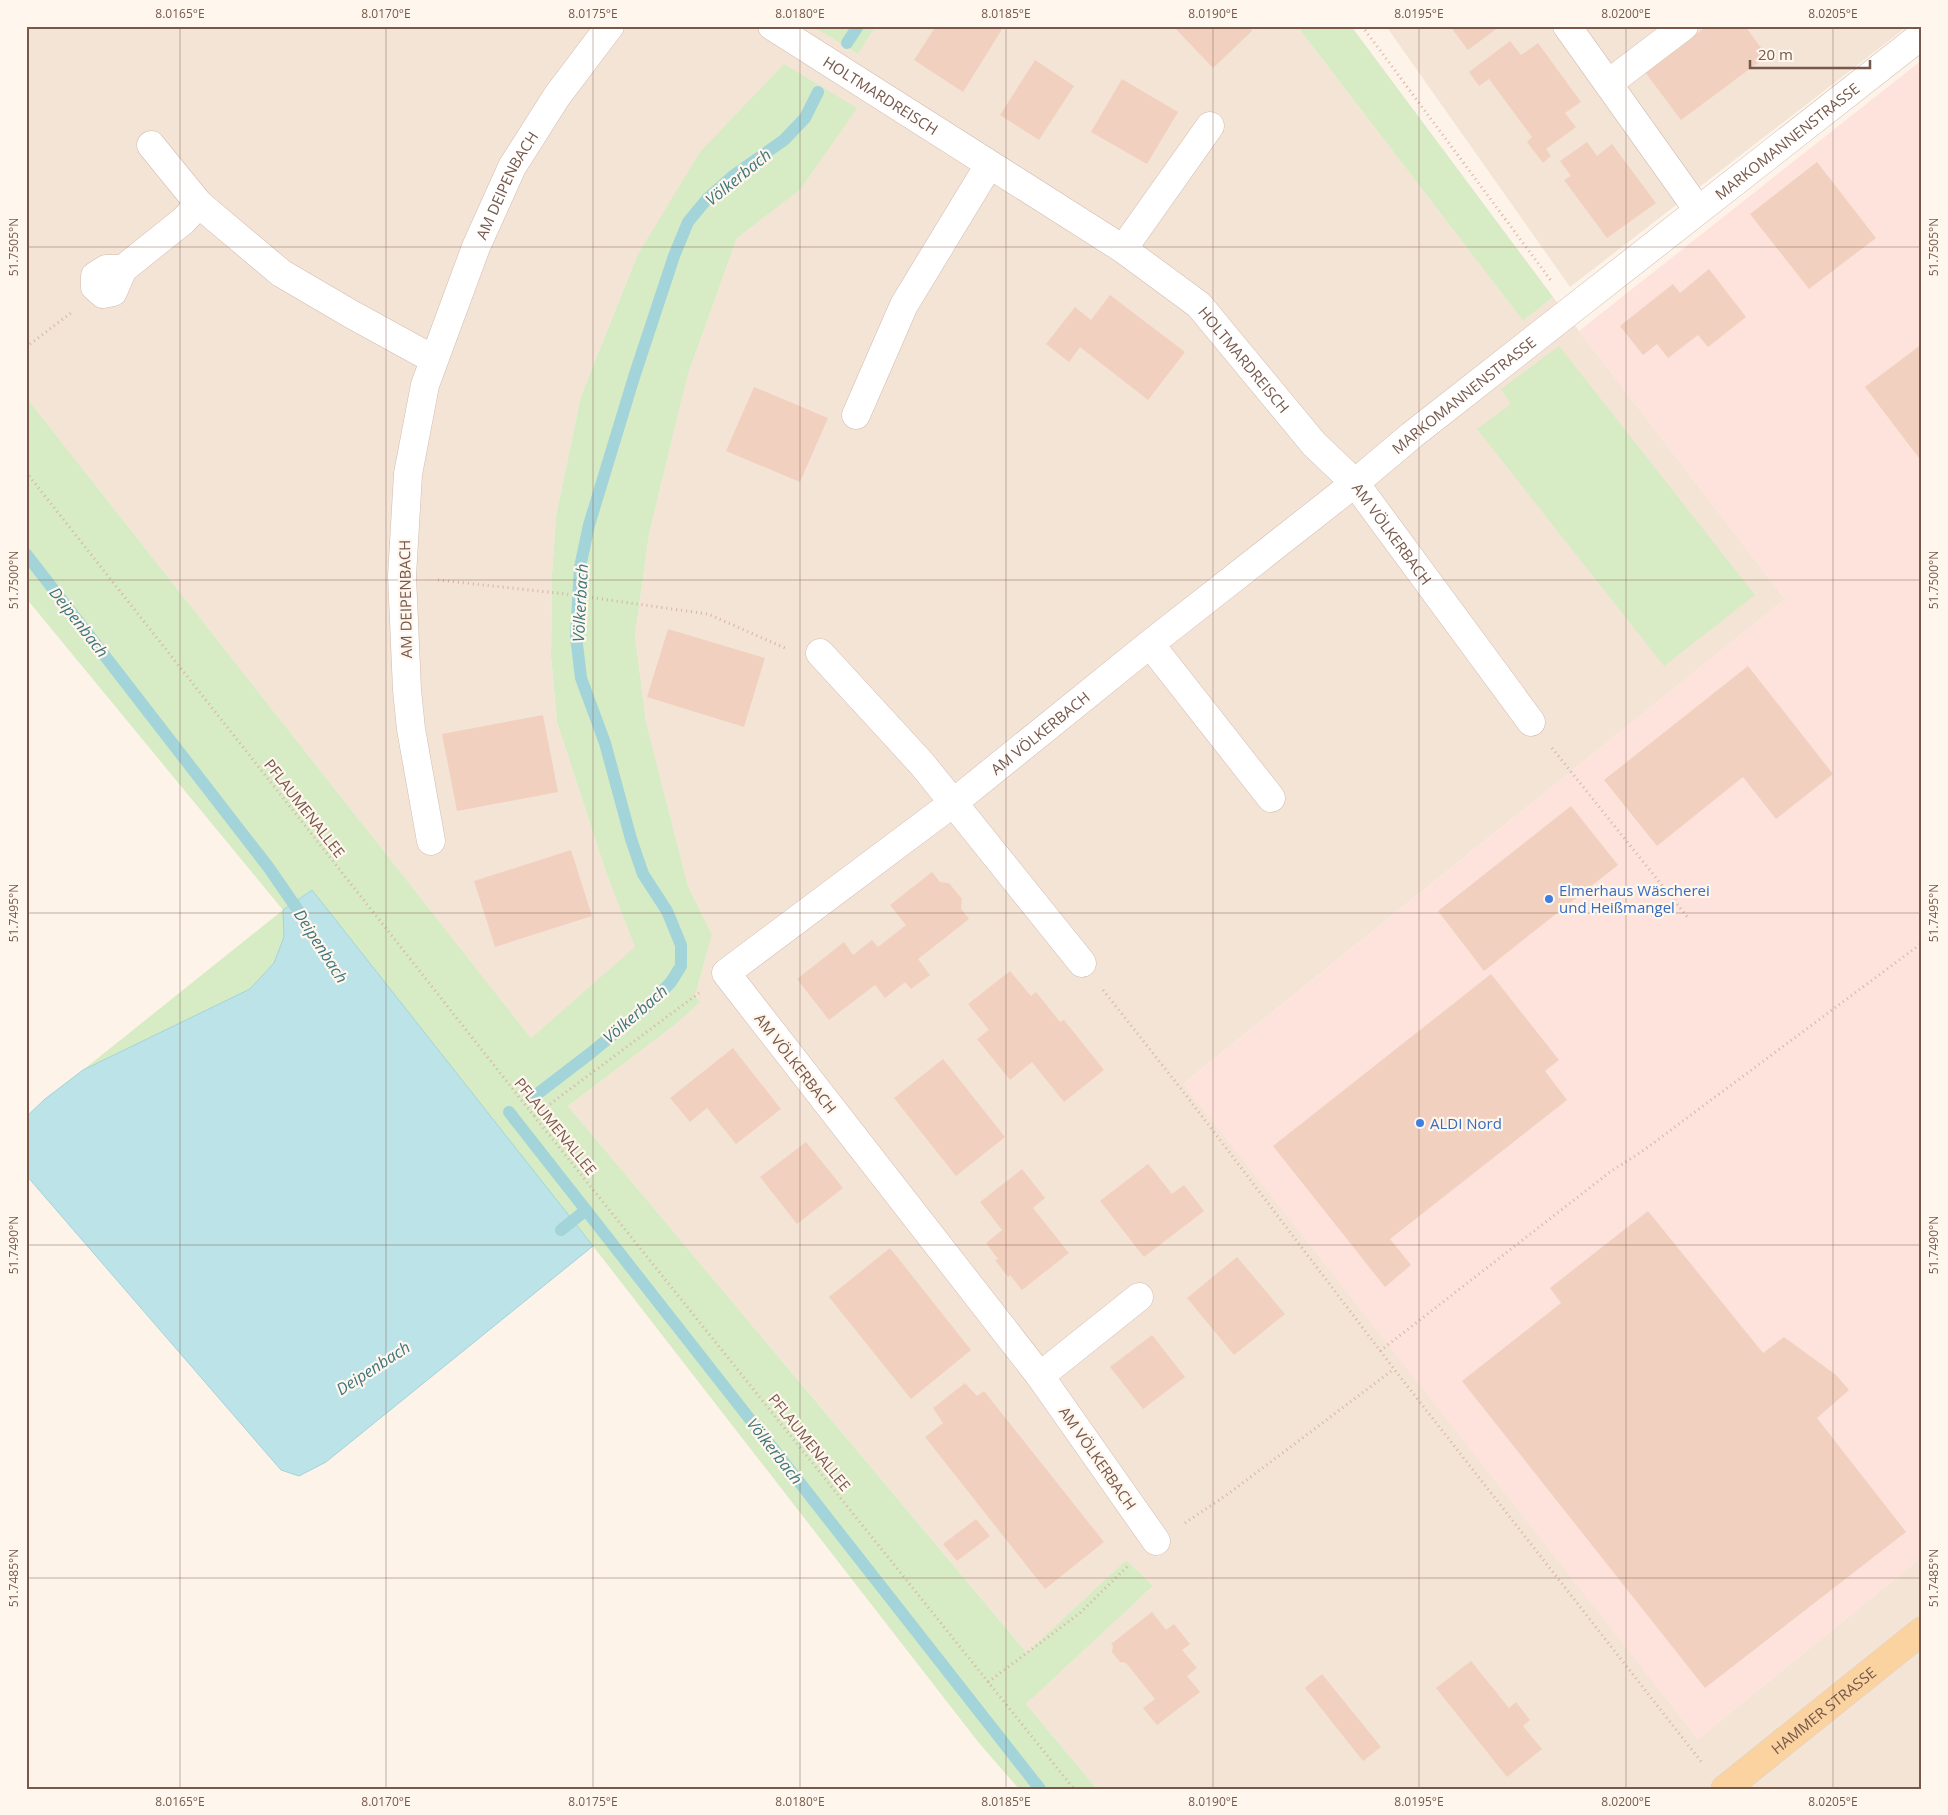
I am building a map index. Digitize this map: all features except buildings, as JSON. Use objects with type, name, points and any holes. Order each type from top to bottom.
[{"type":"main road","name":"HAMMER STRASSE","points":[[1725,1789],[1922,1631]]},
{"type":"street","name":"AM DEIPENBACH","points":[[431,841],[411,729],[407,690],[402,576],[408,474],[425,385],[476,247],[512,167],[557,96],[610,26]]},
{"type":"street","name":"HOLTMARDREISCH","points":[[772,26],[1123,249],[1199,305],[1314,444],[1355,482]]},
{"type":"street","points":[[1567,26],[1698,210]]},
{"type":"street","points":[[1609,83],[1684,26]]},
{"type":"street","name":"MARKOMANNENSTRASSE","points":[[1355,482],[1412,435],[1922,35]]},
{"type":"street","points":[[1123,249],[1210,126]]},
{"type":"street","points":[[151,145],[199,204],[281,273],[434,359]]},
{"type":"street","points":[[856,415],[904,305],[989,165]]},
{"type":"street","points":[[95,287],[103,294],[113,292],[123,270],[183,221],[199,204]]},
{"type":"street","name":"AM VÖLKERBACH","points":[[1156,1541],[1040,1376],[726,973],[953,803],[1355,482],[1531,722]]},
{"type":"street","points":[[1150,644],[1272,798]]},
{"type":"street","points":[[820,653],[922,764],[1082,963]]},
{"type":"street","points":[[1040,1376],[1139,1297]]},
{"type":"path","points":[[1362,26],[1573,310]]},
{"type":"path","points":[[26,348],[82,305],[95,287]]},
{"type":"path","name":"PFLAUMENALLEE","points":[[26,472],[534,1116],[1074,1789]]},
{"type":"path","points":[[402,576],[566,594],[708,614],[802,655],[820,653]]},
{"type":"path","points":[[1531,722],[1689,919]]},
{"type":"path","points":[[1380,1351],[1610,1172],[1644,1150],[1922,943]]},
{"type":"path","points":[[1082,963],[1182,1090],[1380,1351],[1693,1754],[1725,1789]]},
{"type":"path","points":[[534,1116],[726,973]]},
{"type":"path","points":[[988,1682],[1080,1613],[1156,1541],[1228,1494],[1394,1369]]},
{"type":"shaded area","points":[[26,26],[812,26],[858,54],[876,26],[1297,26],[1523,321],[1553,297],[1785,599],[1184,1083],[1698,1739],[1922,1557],[1922,1789],[1097,1789],[1026,1704],[1153,1586],[1126,1560],[1028,1654],[568,1106],[676,1024],[699,1002],[695,996],[712,935],[688,886],[646,722],[635,636],[649,534],[688,374],[737,238],[800,190],[856,108],[637,256],[581,396],[556,516],[552,574],[551,656],[557,722],[606,872],[636,947],[531,1038],[26,397]]},
{"type":"shaded area","points":[[1386,26],[1908,26],[1570,287]]},
{"type":"shaded area","points":[[1922,60],[1922,1557],[1698,1739],[1183,1084],[1785,599],[1579,331]]},
{"type":"green space","points":[[812,26],[876,26],[858,54]]},
{"type":"green space","points":[[1297,26],[1351,26],[1553,297],[1523,321]]},
{"type":"green space","points":[[784,64],[857,108],[800,190],[737,238],[688,374],[649,534],[635,636],[646,722],[688,886],[712,935],[695,996],[700,1002],[676,1024],[568,1106],[1027,1653],[1126,1560],[1153,1586],[1026,1704],[1097,1789],[1019,1789],[979,1743],[593,1246],[312,890],[283,910],[26,598],[26,397],[531,1038],[635,947],[606,872],[557,722],[551,656],[552,574],[556,516],[581,396],[637,256],[700,152]]},
{"type":"green space","points":[[1559,346],[1755,595],[1664,666],[1477,429],[1511,404],[1501,389]]},
{"type":"green space","points":[[283,910],[284,937],[274,963],[250,989],[83,1070]]},
{"type":"water","points":[[312,890],[593,1246],[326,1462],[299,1476],[281,1470],[26,1175],[26,1117],[45,1099],[83,1070],[250,989],[274,963],[284,937],[283,910]]},
{"type":"waterway","name":"Völkerbach","points":[[847,43],[858,26]]},
{"type":"waterway","name":"Völkerbach","points":[[532,1098],[650,1004],[671,982],[681,966],[681,945],[667,911],[643,874],[631,839],[605,743],[581,678],[576,636],[580,567],[589,525],[634,377],[674,256],[688,222],[707,199],[733,176],[784,140],[805,118],[818,92]]},
{"type":"waterway","name":"Deipenbach","points":[[26,554],[269,868],[302,916]]},
{"type":"waterway","name":"Völkerbach","points":[[509,1112],[1040,1789]]},
{"type":"waterway","name":"Deipenbach","points":[[561,1230],[586,1210]]},
{"type":"place","name":"Elmerhaus Wäscherei und Heißmangel","points":[[1549,899]]},
{"type":"place","name":"ALDI Nord","points":[[1420,1123]]}]
